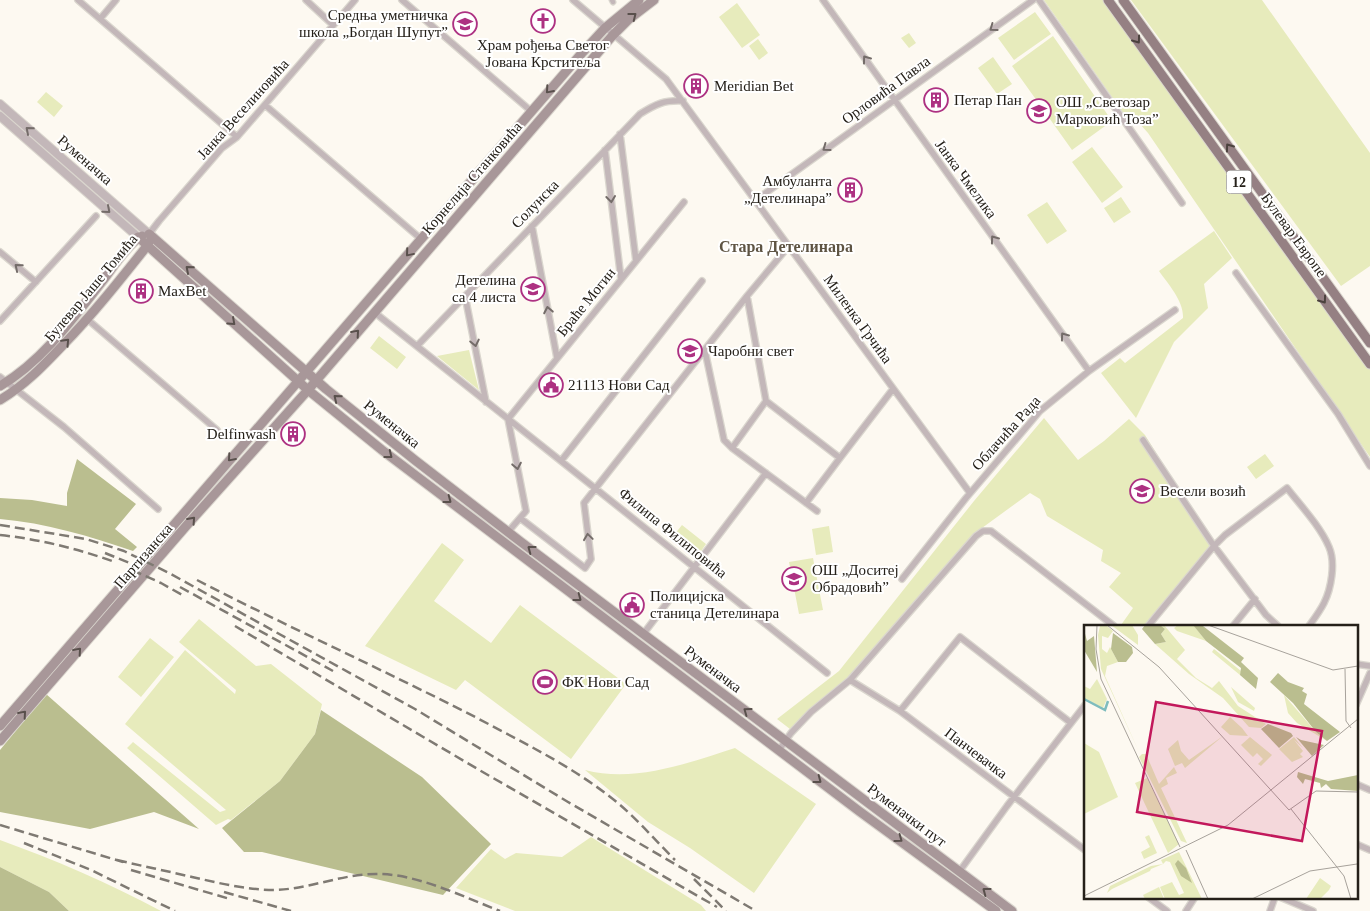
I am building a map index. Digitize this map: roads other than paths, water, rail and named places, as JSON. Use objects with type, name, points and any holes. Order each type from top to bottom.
[{"type":"main road","name":"Корнелија Станковића","points":[[297,381],[605,28],[639,0]]},
{"type":"main road","name":"Корнелија Станковића","points":[[316,380],[613,35],[628,20],[654,0]]},
{"type":"main road","name":"Булевар Европе","points":[[1108,0],[1370,364]]},
{"type":"main road","name":"Булевар Европе","points":[[1124,0],[1370,343]]},
{"type":"main road","name":"Булевар Јаше Томића","points":[[0,400],[32,377],[88,319],[147,246],[149,234],[138,237],[79,310],[40,354],[24,369],[2,382]]},
{"type":"main road","name":"Руменачка","points":[[149,234],[316,380],[416,461],[786,740]]},
{"type":"main road","name":"Руменачка","points":[[138,237],[308,390],[398,462],[779,750]]},
{"type":"main road","name":"Партизанска","points":[[0,741],[187,525],[316,380]]},
{"type":"main road","name":"Партизанска","points":[[0,726],[297,381]]},
{"type":"main road","name":"Руменачки пут","points":[[786,740],[1012,911]]},
{"type":"main road","name":"Руменачки пут","points":[[779,750],[996,911]]},
{"type":"street","points":[[78,0],[237,137]]},
{"type":"street","points":[[100,19],[116,0]]},
{"type":"street","points":[[306,0],[333,25]]},
{"type":"street","name":"Јанка Веселиновића","points":[[149,234],[222,148],[237,137],[355,0]]},
{"type":"street","points":[[402,0],[531,112]]},
{"type":"street","name":"Миленка Грчића","points":[[573,0],[662,75],[683,101],[970,493]]},
{"type":"street","name":"Јанка Чмелика","points":[[823,0],[1089,371]]},
{"type":"street","name":"Орловића Павла","points":[[756,200],[1033,0]]},
{"type":"street","points":[[1039,0],[1182,203]]},
{"type":"street","name":"Солунска","points":[[417,346],[640,114],[666,101],[683,101]]},
{"type":"street","name":"Руменачка","points":[[0,104],[149,234]]},
{"type":"street","points":[[265,104],[421,239]]},
{"type":"street","name":"Руменачка","points":[[0,116],[138,237]]},
{"type":"street","points":[[620,134],[636,261]]},
{"type":"street","points":[[605,150],[621,279]]},
{"type":"street","name":"Браће Могин","points":[[508,419],[684,202]]},
{"type":"street","points":[[0,321],[96,216]]},
{"type":"street","points":[[532,226],[557,358]]},
{"type":"street","points":[[596,487],[788,246]]},
{"type":"street","points":[[0,252],[36,282]]},
{"type":"street","points":[[1236,273],[1338,414],[1370,466]]},
{"type":"street","points":[[561,461],[702,281]]},
{"type":"street","points":[[465,296],[486,402]]},
{"type":"street","points":[[747,296],[766,401],[840,458]]},
{"type":"street","name":"Облачића Рада","points":[[902,579],[970,493],[1040,411],[1089,371],[1175,310]]},
{"type":"street","name":"Филипа Филиповића","points":[[374,312],[828,673]]},
{"type":"street","points":[[88,319],[217,430]]},
{"type":"street","points":[[705,351],[724,440],[732,448],[817,511]]},
{"type":"street","points":[[2,382],[16,390],[64,427],[158,509]]},
{"type":"street","points":[[806,503],[894,389]]},
{"type":"street","points":[[732,448],[766,401]]},
{"type":"street","points":[[508,419],[526,511],[508,532]]},
{"type":"street","points":[[1143,440],[1214,546],[1266,614],[1277,625]]},
{"type":"street","points":[[644,634],[766,473]]},
{"type":"street","name":"Филипа Филиповића","points":[[520,518],[585,568],[592,560],[584,503],[596,487]]},
{"type":"street","points":[[1149,625],[1225,535],[1287,488],[1320,531],[1330,548],[1332,559],[1328,593],[1323,605],[1310,625]]},
{"type":"street","points":[[779,750],[811,712],[850,680],[976,536],[983,531],[991,530],[1113,625]]},
{"type":"street","points":[[1234,625],[1255,599]]},
{"type":"street","points":[[900,711],[960,637],[1071,723]]},
{"type":"street","points":[[1358,701],[1370,673]]},
{"type":"street","name":"Панчевачка","points":[[850,680],[900,711],[1084,849]]},
{"type":"street","points":[[959,872],[1084,706]]},
{"type":"street","points":[[1358,785],[1370,790]]},
{"type":"street","points":[[1358,845],[1370,850]]},
{"type":"street","points":[[1149,898],[1167,911]]},
{"type":"street","points":[[1186,911],[1195,898]]},
{"type":"street","points":[[1270,911],[1275,898]]},
{"type":"street","points":[[1282,898],[1313,911]]},
{"type":"railway","points":[[0,525],[86,539],[124,551],[169,573],[415,709],[568,802],[756,911]]},
{"type":"railway","points":[[0,535],[56,545],[112,561]]},
{"type":"railway","points":[[105,553],[142,568]]},
{"type":"railway","points":[[132,570],[184,596]]},
{"type":"railway","points":[[197,580],[444,701],[562,764],[618,803],[675,860]]},
{"type":"railway","points":[[180,587],[333,671]]},
{"type":"railway","points":[[235,626],[717,907]]},
{"type":"railway","points":[[0,825],[123,862]]},
{"type":"railway","points":[[24,843],[91,870],[175,911]]},
{"type":"railway","points":[[117,860],[222,884],[264,890],[288,889],[351,876],[376,874],[407,877],[439,887],[500,911]]},
{"type":"railway","points":[[131,870],[230,899]]},
{"type":"railway","points":[[694,879],[726,911]]},
{"type":"railway","points":[[224,892],[291,911]]},
{"type":"place","name":"Храм рођења Светог Јована Крститеља","points":[[543,21]]},
{"type":"place","name":"Средња уметничка школа „Богдан Шупут”","points":[[465,24]]},
{"type":"place","name":"Meridian Bet","points":[[696,86]]},
{"type":"place","name":"Петар Пан","points":[[936,100]]},
{"type":"place","name":"ОШ „Светозар Марковић Тоза”","points":[[1039,111]]},
{"type":"place","name":"Амбуланта „Детелинара”","points":[[850,190]]},
{"type":"place","name":"Детелина са 4 листа","points":[[533,289]]},
{"type":"place","name":"MaxBet","points":[[141,291]]},
{"type":"place","name":"Чаробни свет","points":[[690,351]]},
{"type":"place","name":"21113 Нови Сад","points":[[551,385]]},
{"type":"place","name":"Delfinwash","points":[[293,434]]},
{"type":"place","name":"Весели возић","points":[[1142,491]]},
{"type":"place","name":"ОШ „Доситеј Обрадовић”","points":[[794,579]]},
{"type":"place","name":"Полицијска станица Детелинара","points":[[632,605]]},
{"type":"place","name":"ФК Нови Сад","points":[[545,682]]},
{"type":"district","name":"Стара Детелинара","points":[[786,246]]}]
